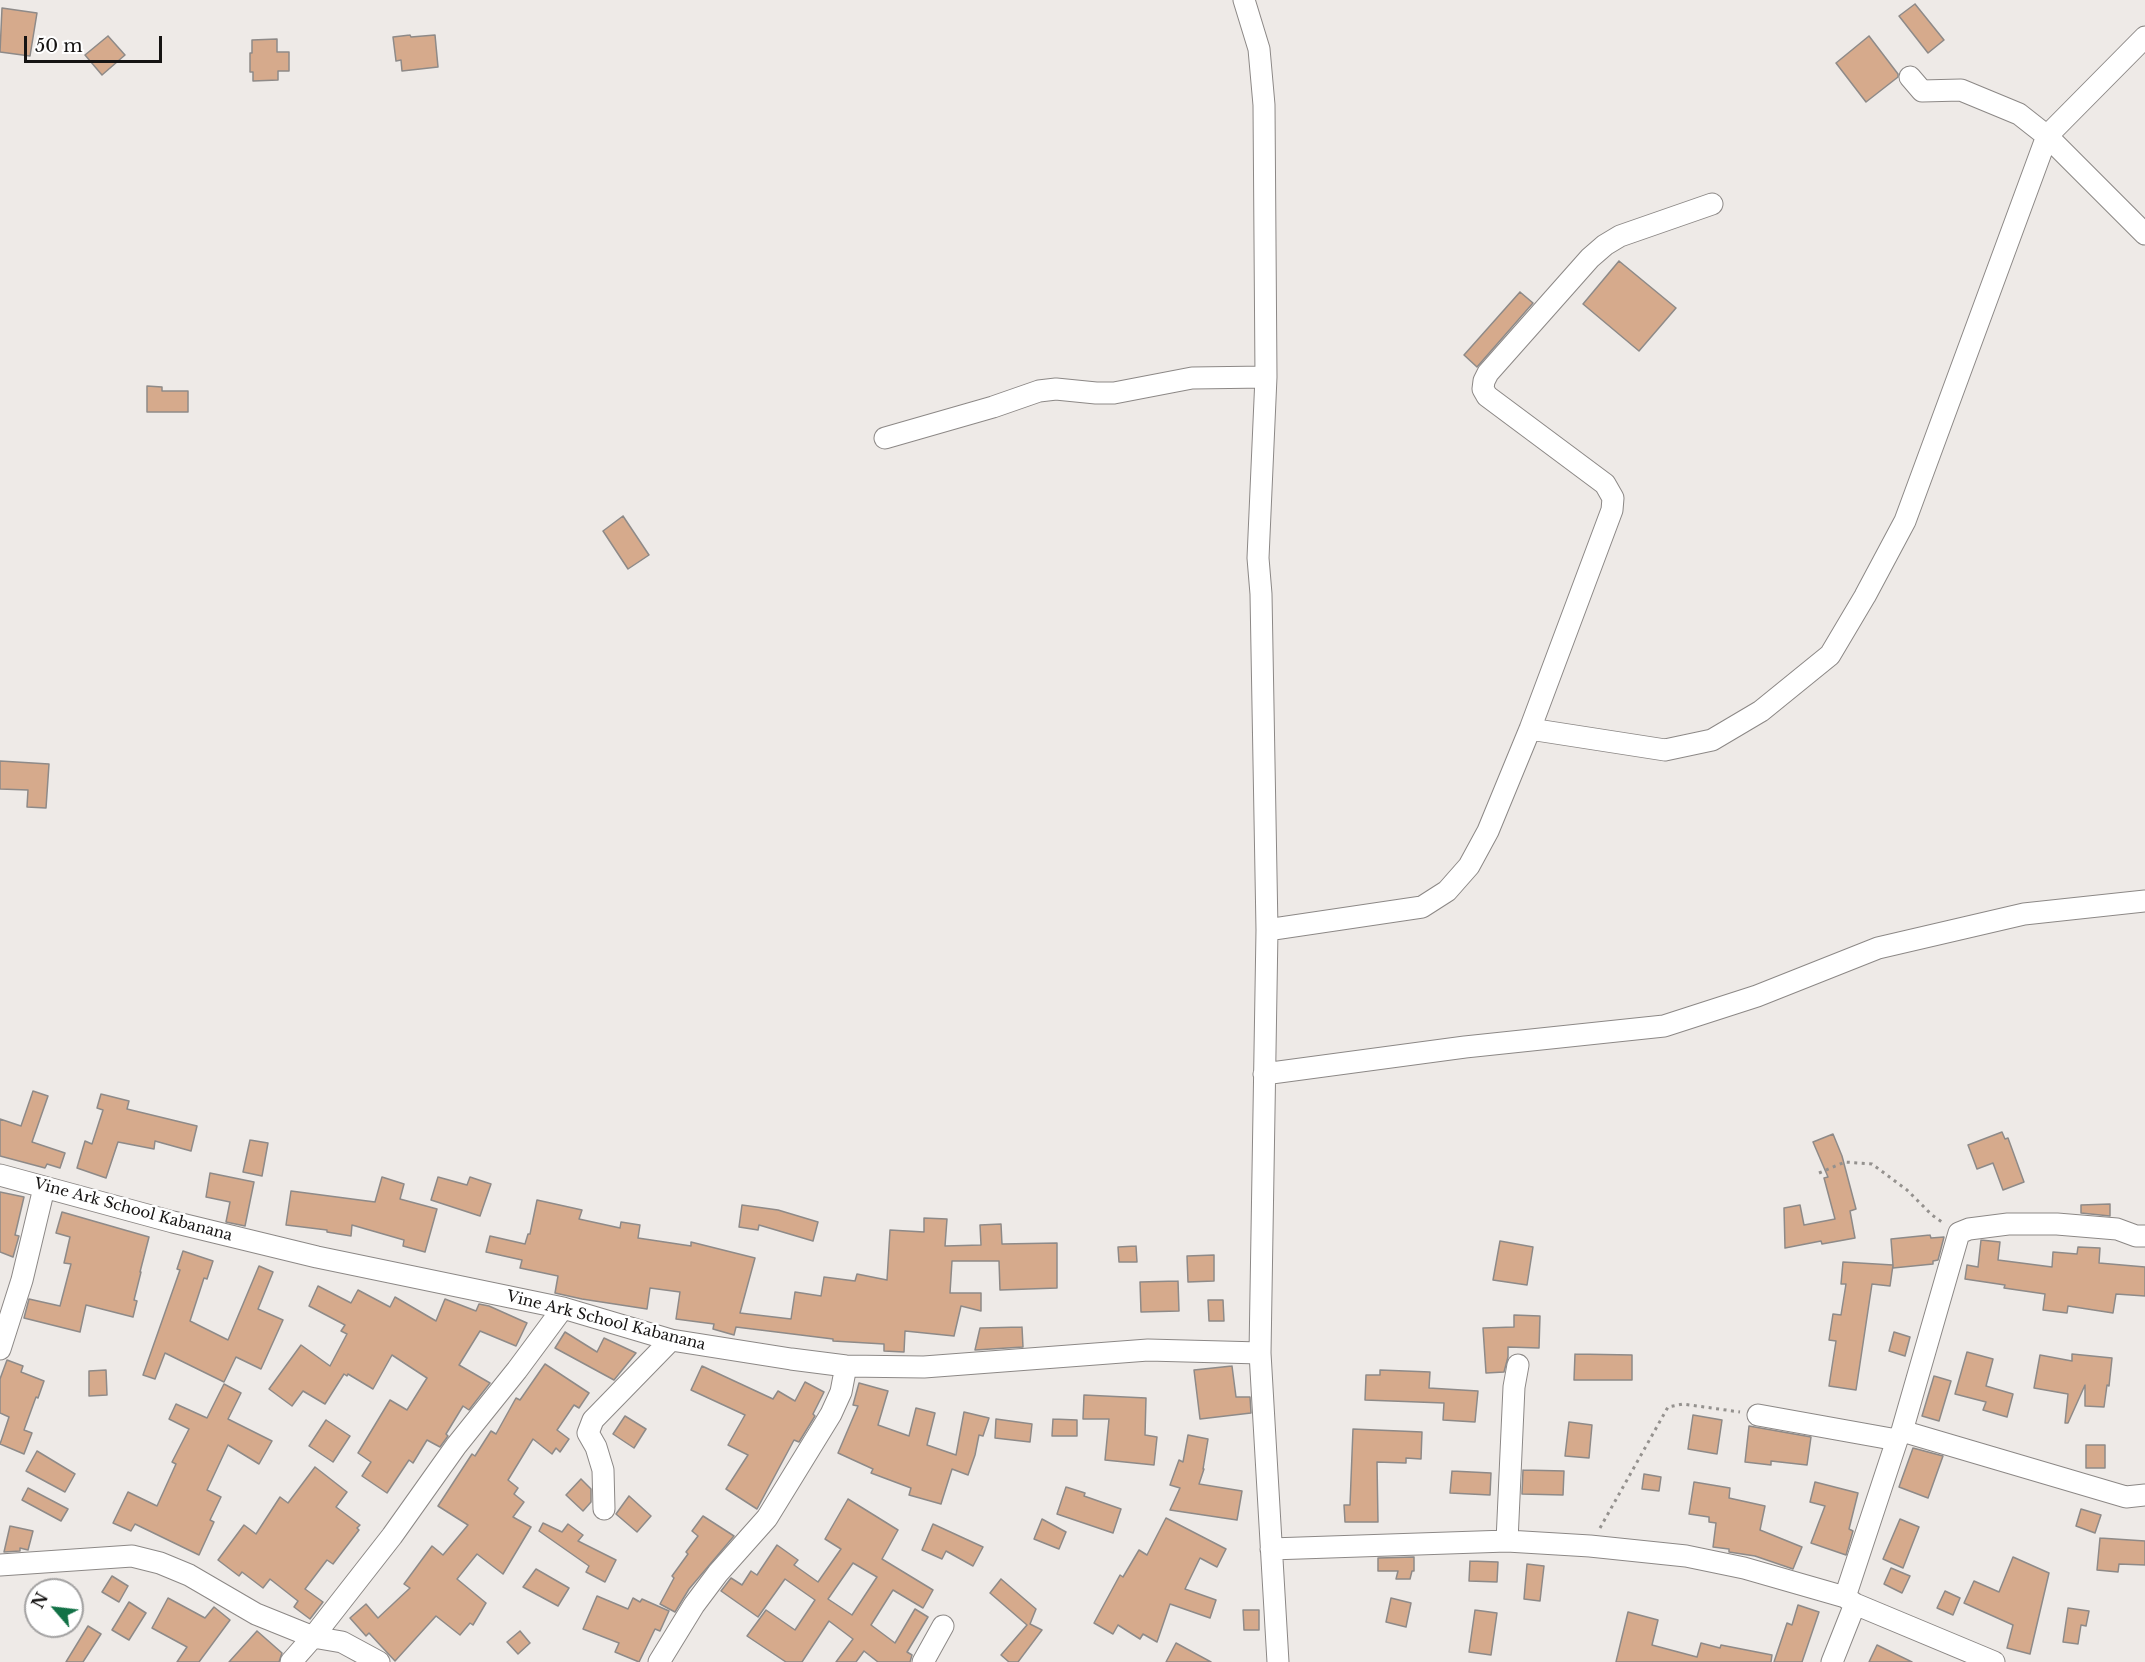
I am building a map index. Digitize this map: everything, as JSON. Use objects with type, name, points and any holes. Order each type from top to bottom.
[{"type":"street","points":[[1244,0],[1253,24],[1263,79],[1266,376],[1258,558],[1261,594],[1267,930],[1260,1353],[1278,1662]]},
{"type":"street","points":[[1530,729],[1665,750],[1712,740],[1761,711],[1830,655],[1905,521],[2047,136],[2145,37]]},
{"type":"street","points":[[1910,77],[1922,91],[1961,90],[2019,114],[2047,136],[2145,234]]},
{"type":"street","points":[[1267,930],[1422,907],[1447,891],[1469,866],[1488,831],[1530,729],[1612,510],[1613,498],[1605,484],[1487,396],[1483,389],[1484,381],[1488,373],[1590,258],[1605,245],[1620,236],[1712,204]]},
{"type":"street","points":[[885,438],[993,407],[1039,391],[1056,389],[1114,393],[1192,378],[1266,376]]},
{"type":"street","points":[[1264,1074],[1465,1047],[1664,1026],[1757,996],[1878,948],[2024,914],[2145,901]]},
{"type":"street","name":"Vine Ark School Kabanana","points":[[0,1175],[316,1257],[563,1308],[671,1340],[791,1359],[846,1366],[924,1367],[1148,1350],[1260,1353]]},
{"type":"street","points":[[0,1349],[22,1280],[44,1188]]},
{"type":"street","points":[[1832,1662],[1959,1233],[1969,1229],[2008,1224],[2056,1224],[2117,1229],[2136,1236],[2145,1236]]},
{"type":"street","points":[[291,1662],[392,1536],[456,1446],[517,1371],[563,1308]]},
{"type":"street","points":[[604,1509],[603,1470],[596,1448],[588,1434],[593,1420],[671,1340]]},
{"type":"street","points":[[1507,1541],[1514,1387],[1518,1365]]},
{"type":"street","points":[[659,1662],[694,1605],[718,1573],[767,1518],[831,1414],[841,1392],[846,1366]]},
{"type":"street","points":[[1758,1415],[1900,1436],[2126,1497],[2145,1496]]},
{"type":"street","points":[[1271,1549],[1507,1541],[1590,1546],[1686,1556],[1744,1568],[1850,1600],[1994,1662]]},
{"type":"street","points":[[0,1565],[132,1556],[160,1563],[189,1575],[256,1614],[313,1637],[342,1642],[379,1662]]},
{"type":"street","points":[[923,1662],[943,1626]]},
{"type":"path","points":[[1819,1173],[1845,1162],[1872,1164],[1907,1190],[1932,1215],[1959,1233]]},
{"type":"path","points":[[1590,1546],[1668,1407],[1683,1404],[1758,1415]]},
{"type":"building","points":[[1915,4],[1944,40],[1928,53],[1899,16]]},
{"type":"building","points":[[2,8],[37,13],[30,56],[0,52]]},
{"type":"building","points":[[410,35],[411,37],[435,35],[438,67],[402,71],[401,60],[396,61],[393,37]]},
{"type":"building","points":[[108,36],[125,55],[102,75],[85,55]]},
{"type":"building","points":[[1869,36],[1898,77],[1866,102],[1836,63]]},
{"type":"building","points":[[277,39],[277,52],[289,52],[289,71],[278,71],[278,80],[253,81],[253,72],[250,72],[252,40]]},
{"type":"building","points":[[1619,261],[1676,308],[1639,351],[1583,304]]},
{"type":"building","points":[[1520,292],[1533,303],[1477,367],[1464,355]]},
{"type":"building","points":[[147,386],[162,387],[162,391],[188,391],[188,412],[147,412]]},
{"type":"building","points":[[623,516],[649,555],[628,569],[603,531]]},
{"type":"building","points":[[0,761],[49,764],[46,808],[27,807],[28,790],[0,789]]},
{"type":"building","points":[[33,1091],[48,1096],[32,1142],[65,1153],[60,1168],[47,1164],[45,1168],[0,1156],[0,1119],[21,1126]]},
{"type":"building","points":[[101,1094],[129,1101],[127,1109],[197,1126],[191,1151],[155,1141],[154,1149],[118,1142],[106,1178],[77,1168],[85,1141],[92,1144],[103,1110],[97,1108]]},
{"type":"building","points":[[2002,1132],[2005,1139],[2008,1138],[2024,1182],[2003,1190],[1993,1163],[1977,1169],[1968,1145]]},
{"type":"building","points":[[1833,1134],[1842,1156],[1856,1209],[1850,1211],[1855,1238],[1822,1244],[1821,1241],[1785,1248],[1784,1208],[1800,1205],[1804,1225],[1835,1219],[1824,1178],[1828,1177],[1813,1142]]},
{"type":"building","points":[[250,1140],[268,1143],[262,1176],[243,1172]]},
{"type":"building","points":[[210,1173],[254,1182],[245,1226],[226,1222],[230,1202],[206,1197]]},
{"type":"building","points":[[382,1177],[404,1184],[400,1199],[437,1209],[425,1252],[403,1246],[404,1240],[352,1225],[351,1236],[327,1232],[327,1230],[286,1225],[291,1191],[375,1202]]},
{"type":"building","points":[[438,1177],[467,1185],[470,1177],[491,1184],[480,1216],[431,1200]]},
{"type":"building","points":[[0,1192],[24,1197],[15,1235],[19,1236],[13,1257],[0,1252]]},
{"type":"building","points":[[537,1200],[582,1210],[579,1219],[620,1228],[621,1222],[640,1225],[638,1238],[691,1246],[691,1242],[755,1258],[740,1313],[791,1319],[795,1292],[821,1296],[824,1277],[855,1281],[857,1274],[887,1280],[890,1230],[924,1232],[924,1218],[947,1219],[945,1246],[981,1245],[980,1225],[1001,1224],[1002,1244],[1057,1243],[1057,1288],[1000,1290],[999,1261],[952,1261],[950,1293],[981,1293],[981,1311],[961,1306],[954,1336],[905,1331],[904,1352],[884,1351],[884,1344],[833,1341],[833,1339],[736,1327],[734,1335],[713,1329],[714,1324],[676,1319],[680,1292],[650,1288],[647,1309],[582,1299],[555,1293],[558,1276],[520,1268],[522,1260],[486,1252],[490,1236],[525,1244],[530,1234]]},
{"type":"building","points":[[2110,1204],[2110,1216],[2081,1213],[2081,1205]]},
{"type":"building","points":[[742,1205],[778,1210],[818,1222],[813,1241],[759,1225],[758,1230],[739,1227]]},
{"type":"building","points":[[62,1212],[149,1237],[134,1300],[137,1301],[133,1317],[86,1305],[80,1332],[24,1318],[29,1299],[60,1306],[71,1264],[64,1263],[70,1237],[56,1233]]},
{"type":"building","points":[[1930,1235],[1931,1238],[1944,1237],[1938,1260],[1933,1261],[1933,1264],[1893,1268],[1891,1239]]},
{"type":"building","points":[[1981,1240],[2000,1242],[1998,1260],[2052,1267],[2053,1252],[2077,1254],[2078,1247],[2100,1248],[2099,1263],[2145,1267],[2145,1296],[2116,1294],[2113,1313],[2068,1306],[2067,1313],[2043,1310],[2045,1294],[1965,1279],[1967,1265],[1978,1267]]},
{"type":"building","points":[[1500,1241],[1533,1247],[1527,1285],[1493,1280]]},
{"type":"building","points":[[1136,1246],[1137,1262],[1119,1262],[1118,1247]]},
{"type":"building","points":[[183,1251],[213,1261],[207,1279],[204,1278],[190,1321],[228,1340],[259,1266],[273,1272],[258,1309],[283,1320],[261,1369],[236,1357],[224,1382],[165,1353],[155,1379],[143,1375],[180,1270],[177,1269]]},
{"type":"building","points":[[1214,1255],[1214,1281],[1188,1282],[1187,1256]]},
{"type":"building","points":[[1843,1262],[1893,1265],[1890,1286],[1872,1284],[1856,1390],[1829,1386],[1836,1341],[1829,1340],[1833,1314],[1841,1315],[1846,1284],[1841,1284]]},
{"type":"building","points":[[1178,1281],[1179,1311],[1141,1312],[1140,1282]]},
{"type":"building","points":[[318,1286],[351,1303],[358,1290],[390,1307],[395,1297],[436,1321],[445,1299],[476,1311],[479,1304],[489,1306],[527,1323],[516,1346],[480,1331],[459,1365],[490,1383],[469,1410],[463,1406],[440,1447],[427,1440],[413,1463],[409,1460],[387,1493],[362,1476],[371,1462],[358,1453],[390,1400],[407,1410],[427,1378],[392,1355],[373,1389],[348,1374],[347,1376],[344,1374],[325,1404],[303,1391],[292,1406],[269,1389],[301,1345],[330,1366],[347,1334],[341,1331],[345,1325],[309,1306]]},
{"type":"building","points":[[1208,1300],[1223,1300],[1224,1321],[1209,1321]]},
{"type":"building","points":[[1514,1315],[1540,1316],[1539,1348],[1508,1347],[1504,1372],[1486,1373],[1483,1328],[1514,1327]]},
{"type":"building","points":[[1022,1327],[1023,1347],[975,1350],[980,1328]]},
{"type":"building","points":[[565,1332],[597,1352],[604,1338],[636,1353],[614,1380],[555,1348]]},
{"type":"building","points":[[1894,1332],[1910,1337],[1905,1356],[1889,1351]]},
{"type":"building","points":[[1967,1352],[1993,1359],[1986,1386],[2013,1394],[2007,1417],[1983,1410],[1986,1402],[1955,1394]]},
{"type":"building","points":[[1575,1354],[1632,1355],[1632,1380],[1574,1380]]},
{"type":"building","points":[[2072,1354],[2112,1358],[2104,1407],[2085,1406],[2085,1385],[2068,1423],[2065,1423],[2068,1394],[2034,1388],[2040,1355],[2072,1361]]},
{"type":"building","points":[[7,1360],[23,1366],[21,1372],[44,1381],[24,1430],[32,1433],[24,1454],[0,1444],[9,1417],[0,1413],[0,1379]]},
{"type":"building","points":[[545,1364],[589,1393],[579,1408],[574,1405],[557,1430],[569,1439],[560,1452],[556,1448],[552,1454],[533,1439],[508,1480],[518,1488],[514,1494],[524,1502],[513,1517],[531,1527],[503,1574],[477,1554],[457,1579],[486,1603],[473,1625],[470,1623],[460,1635],[436,1616],[395,1661],[369,1633],[366,1636],[350,1618],[366,1604],[378,1618],[410,1588],[404,1584],[432,1546],[443,1555],[468,1525],[438,1506],[472,1454],[475,1456],[491,1431],[496,1434],[516,1398],[520,1400]]},
{"type":"building","points":[[702,1366],[773,1399],[778,1391],[795,1401],[805,1382],[824,1392],[813,1414],[815,1416],[799,1442],[794,1440],[757,1509],[726,1489],[748,1455],[728,1445],[745,1415],[691,1390]]},
{"type":"building","points":[[1232,1366],[1236,1397],[1250,1397],[1251,1413],[1200,1419],[1194,1370]]},
{"type":"building","points":[[106,1370],[107,1395],[89,1396],[89,1371]]},
{"type":"building","points":[[1380,1370],[1430,1372],[1429,1388],[1478,1391],[1475,1422],[1443,1420],[1444,1403],[1365,1400],[1366,1375],[1380,1375]]},
{"type":"building","points":[[1934,1376],[1951,1381],[1939,1421],[1922,1416]]},
{"type":"building","points":[[859,1383],[888,1391],[878,1425],[909,1436],[916,1408],[935,1413],[927,1445],[956,1455],[964,1412],[989,1418],[983,1436],[979,1435],[968,1475],[952,1469],[941,1504],[909,1495],[911,1488],[871,1473],[873,1469],[838,1453],[858,1406],[853,1405]]},
{"type":"building","points":[[224,1384],[241,1393],[228,1419],[272,1441],[259,1464],[228,1445],[207,1490],[221,1497],[210,1520],[214,1522],[199,1555],[135,1524],[131,1531],[113,1523],[128,1492],[157,1506],[176,1464],[172,1462],[189,1429],[169,1419],[176,1404],[207,1418]]},
{"type":"building","points":[[1084,1395],[1146,1398],[1145,1435],[1157,1437],[1154,1465],[1105,1460],[1109,1419],[1083,1419]]},
{"type":"building","points":[[1693,1415],[1722,1420],[1717,1454],[1688,1449]]},
{"type":"building","points":[[625,1416],[646,1429],[634,1448],[613,1434]]},
{"type":"building","points":[[996,1419],[1032,1424],[1030,1442],[995,1438]]},
{"type":"building","points":[[1053,1419],[1077,1420],[1077,1436],[1052,1436]]},
{"type":"building","points":[[326,1420],[350,1436],[333,1462],[309,1446]]},
{"type":"building","points":[[1569,1422],[1592,1425],[1589,1458],[1565,1456]]},
{"type":"building","points":[[1749,1426],[1811,1437],[1807,1465],[1771,1461],[1771,1465],[1745,1462]]},
{"type":"building","points":[[1353,1429],[1422,1432],[1421,1459],[1406,1458],[1406,1463],[1377,1462],[1378,1522],[1345,1522],[1344,1505],[1350,1505]]},
{"type":"building","points":[[1188,1435],[1208,1439],[1204,1469],[1199,1484],[1242,1491],[1237,1520],[1170,1510],[1180,1488],[1170,1485],[1179,1460],[1183,1462]]},
{"type":"building","points":[[2086,1445],[2105,1445],[2105,1468],[2086,1468]]},
{"type":"building","points":[[1913,1448],[1943,1456],[1928,1498],[1899,1487]]},
{"type":"building","points":[[37,1451],[75,1474],[65,1492],[26,1471]]},
{"type":"building","points":[[315,1467],[347,1492],[336,1507],[360,1525],[357,1528],[359,1530],[333,1564],[327,1560],[305,1589],[323,1602],[310,1619],[294,1607],[298,1601],[270,1579],[263,1588],[242,1572],[239,1576],[218,1560],[244,1525],[256,1534],[280,1497],[288,1503]]},
{"type":"building","points":[[1523,1470],[1564,1471],[1563,1495],[1522,1494]]},
{"type":"building","points":[[1452,1471],[1491,1473],[1490,1495],[1450,1493]]},
{"type":"building","points":[[1644,1474],[1661,1477],[1659,1491],[1642,1489]]},
{"type":"building","points":[[581,1479],[591,1489],[591,1502],[583,1511],[566,1495]]},
{"type":"building","points":[[1694,1482],[1730,1488],[1729,1498],[1765,1506],[1760,1530],[1802,1547],[1793,1569],[1755,1556],[1713,1547],[1716,1523],[1709,1522],[1709,1517],[1689,1514]]},
{"type":"building","points":[[1815,1482],[1858,1493],[1849,1529],[1853,1531],[1846,1555],[1811,1543],[1825,1506],[1810,1502]]},
{"type":"building","points":[[1066,1487],[1121,1509],[1113,1533],[1057,1514]]},
{"type":"building","points":[[28,1488],[68,1509],[61,1521],[22,1500]]},
{"type":"building","points":[[629,1496],[651,1516],[637,1532],[616,1514]]},
{"type":"building","points":[[848,1499],[898,1530],[882,1559],[933,1590],[923,1608],[893,1590],[871,1625],[895,1643],[915,1609],[928,1617],[907,1652],[912,1655],[910,1662],[878,1662],[864,1651],[856,1662],[836,1662],[853,1639],[829,1621],[802,1662],[786,1662],[747,1636],[766,1610],[795,1630],[815,1600],[785,1579],[758,1617],[721,1591],[731,1578],[742,1585],[751,1571],[757,1575],[777,1545],[798,1560],[794,1565],[818,1582],[841,1549],[825,1539]],"holes":[[[853,1563],[877,1577],[852,1615],[828,1599]]]},
{"type":"building","points":[[2081,1509],[2101,1515],[2095,1533],[2076,1526]]},
{"type":"building","points":[[703,1516],[734,1536],[689,1589],[675,1612],[660,1604],[674,1578],[672,1576],[698,1536],[692,1531]]},
{"type":"building","points":[[1166,1518],[1226,1549],[1217,1567],[1200,1558],[1185,1589],[1216,1600],[1210,1618],[1170,1604],[1157,1642],[1143,1634],[1140,1639],[1118,1625],[1113,1634],[1094,1623],[1120,1575],[1123,1577],[1139,1550],[1147,1555]]},
{"type":"building","points":[[1042,1519],[1066,1532],[1059,1549],[1034,1539]]},
{"type":"building","points":[[1900,1519],[1919,1527],[1903,1568],[1883,1559]]},
{"type":"building","points":[[543,1523],[562,1532],[568,1524],[583,1535],[578,1541],[616,1560],[605,1582],[586,1572],[589,1566],[539,1531]]},
{"type":"building","points":[[933,1524],[983,1547],[973,1566],[946,1551],[942,1559],[922,1550]]},
{"type":"building","points":[[10,1526],[33,1531],[28,1550],[20,1548],[20,1551],[4,1552]]},
{"type":"building","points":[[2100,1538],[2145,1541],[2145,1565],[2119,1564],[2118,1572],[2097,1570]]},
{"type":"building","points":[[1414,1557],[1414,1571],[1410,1579],[1396,1579],[1398,1571],[1378,1571],[1378,1558]]},
{"type":"building","points":[[2013,1557],[2049,1573],[2030,1654],[2007,1648],[2013,1625],[1964,1603],[1974,1581],[1999,1592]]},
{"type":"building","points":[[1470,1561],[1498,1562],[1497,1582],[1469,1581]]},
{"type":"building","points":[[1527,1564],[1544,1566],[1540,1601],[1524,1599]]},
{"type":"building","points":[[1891,1568],[1910,1576],[1902,1593],[1884,1584]]},
{"type":"building","points":[[536,1569],[569,1588],[558,1606],[523,1587]]},
{"type":"building","points":[[112,1576],[128,1586],[119,1602],[102,1592]]},
{"type":"building","points":[[1001,1579],[1036,1609],[1030,1624],[1042,1630],[1018,1662],[1009,1662],[1001,1655],[1027,1625],[990,1593]]},
{"type":"building","points":[[1945,1591],[1960,1598],[1953,1615],[1937,1608]]},
{"type":"building","points":[[597,1596],[628,1609],[633,1598],[640,1602],[642,1599],[669,1611],[660,1631],[655,1629],[639,1662],[615,1652],[619,1643],[583,1629]]},
{"type":"building","points":[[168,1598],[205,1618],[214,1607],[230,1620],[199,1662],[177,1662],[187,1647],[152,1628]]},
{"type":"building","points":[[1391,1598],[1411,1603],[1406,1627],[1386,1622]]},
{"type":"building","points":[[129,1602],[146,1613],[129,1640],[112,1630]]},
{"type":"building","points":[[1798,1605],[1819,1612],[1802,1662],[1774,1662],[1787,1623],[1792,1625]]},
{"type":"building","points":[[2068,1608],[2089,1611],[2086,1626],[2081,1625],[2078,1644],[2063,1642]]},
{"type":"building","points":[[1243,1610],[1259,1610],[1259,1630],[1244,1630]]},
{"type":"building","points":[[1475,1610],[1497,1613],[1491,1655],[1469,1652]]},
{"type":"building","points":[[1628,1612],[1658,1620],[1652,1645],[1697,1657],[1701,1643],[1720,1648],[1721,1645],[1772,1655],[1771,1662],[1616,1662]]},
{"type":"building","points":[[88,1626],[101,1634],[83,1662],[66,1662],[81,1638],[84,1638]]},
{"type":"building","points":[[257,1631],[282,1653],[279,1662],[229,1662]]},
{"type":"building","points":[[520,1631],[530,1643],[518,1654],[507,1642]]},
{"type":"building","points":[[1176,1643],[1211,1662],[1166,1662]]},
{"type":"building","points":[[1877,1645],[1912,1662],[1869,1662]]}]
